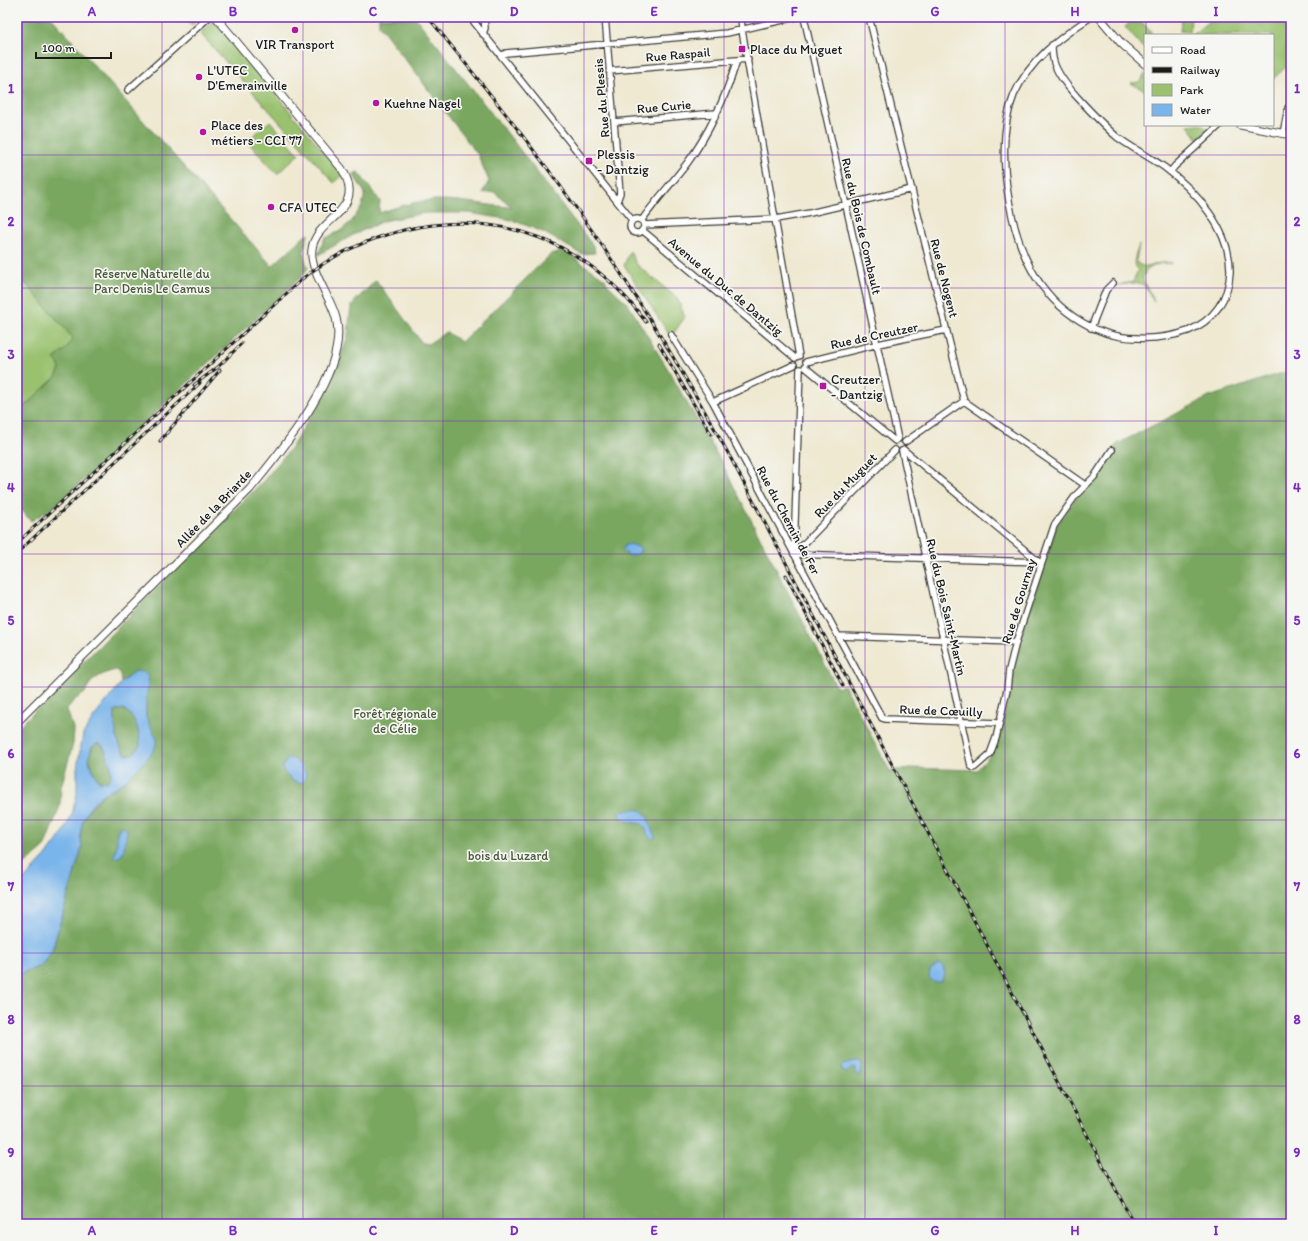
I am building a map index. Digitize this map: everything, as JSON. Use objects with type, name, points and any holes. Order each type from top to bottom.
[{"type":"street","points":[[128,90],[209,17]]},
{"type":"street","name":"Allée de la Briarde","points":[[17,722],[250,489],[281,450],[307,412],[328,375],[336,355],[338,330],[336,317],[315,268],[312,256],[313,244],[318,234],[340,212],[346,203],[349,192],[348,180],[342,169],[216,17]]},
{"type":"street","points":[[470,17],[632,220]]},
{"type":"street","points":[[483,34],[485,28],[484,17]]},
{"type":"street","name":"Rue du Plessis","points":[[605,17],[620,193],[617,201]]},
{"type":"street","points":[[741,17],[742,30],[776,219],[797,357],[794,365]]},
{"type":"street","points":[[501,56],[506,53],[727,33],[796,17]]},
{"type":"street","name":"Rue du Bois de Combault","points":[[804,17],[878,344],[896,440]]},
{"type":"street","name":"Rue de Nogent","points":[[870,17],[964,401]]},
{"type":"street","points":[[1045,52],[1053,60],[1068,86],[1100,122],[1126,143],[1170,172],[1199,199],[1211,215],[1222,235],[1230,265],[1229,282],[1224,300],[1208,319],[1194,328],[1178,335],[1160,338],[1130,338],[1111,335],[1091,328],[1067,313],[1047,294],[1033,273],[1018,240],[1008,199],[1004,156],[1006,123],[1010,105],[1022,81],[1045,52],[1052,45],[1091,17]]},
{"type":"street","points":[[1102,17],[1106,26],[1121,43],[1144,63]]},
{"type":"street","points":[[1052,45],[1053,60]]},
{"type":"street","name":"Rue Raspail","points":[[610,71],[748,59]]},
{"type":"street","points":[[632,220],[630,227],[632,231],[638,233],[689,162],[707,132],[729,86],[737,60]]},
{"type":"street","points":[[1283,134],[1288,108]]},
{"type":"street","name":"Rue Curie","points":[[614,122],[716,113]]},
{"type":"street","points":[[1170,172],[1219,126]]},
{"type":"street","points":[[1245,126],[1291,135]]},
{"type":"street","points":[[632,220],[636,218],[643,225],[776,219],[846,205],[912,189]]},
{"type":"street","name":"Avenue du Duc de Dantzig","points":[[643,225],[797,357],[805,358],[804,366]]},
{"type":"street","points":[[1091,328],[1106,290],[1113,283]]},
{"type":"street","name":"Rue de Creutzer","points":[[804,366],[878,344],[946,330]]},
{"type":"street","name":"Rue du Chemin de Fer","points":[[671,335],[713,402],[882,718]]},
{"type":"street","points":[[713,402],[794,365],[804,366],[896,440],[902,440],[905,442]]},
{"type":"street","points":[[804,366],[794,554],[1040,562]]},
{"type":"street","points":[[900,450],[906,446],[905,442],[964,401],[1085,485]]},
{"type":"street","points":[[896,440],[894,446],[1040,562]]},
{"type":"street","name":"Rue du Muguet","points":[[794,554],[900,450]]},
{"type":"street","name":"Rue du Bois Saint-Martin","points":[[900,450],[972,768]]},
{"type":"street","name":"Rue de Gournay","points":[[972,768],[976,767],[990,754],[996,738],[1016,642],[1040,562],[1054,526],[1076,495],[1094,476],[1112,450]]},
{"type":"street","points":[[839,636],[1016,642]]},
{"type":"street","name":"Rue de Cœuilly","points":[[882,718],[999,723]]},
{"type":"green space","name":"Réserve Naturelle du Parc Denis Le Camus","points":[[17,17],[51,17],[272,266],[308,233],[304,252],[308,268],[304,274],[61,501],[31,521],[17,505],[17,413],[56,377],[60,369],[58,363],[54,359],[66,349],[73,338],[17,273],[17,104],[22,99],[22,90],[17,79]]},
{"type":"green space","points":[[182,17],[201,17],[191,26]]},
{"type":"green space","points":[[379,17],[415,17],[511,138],[594,247],[595,253],[581,254],[543,232],[512,220],[469,213],[425,213],[383,221],[353,235],[318,255],[324,239],[340,231],[352,221],[362,206],[365,193],[353,174],[358,172],[380,201],[379,213],[413,203],[434,200],[512,207],[494,192],[482,193],[489,181],[478,155],[379,25]]},
{"type":"green space","points":[[1136,17],[1138,17],[1152,34],[1144,34],[1143,48],[1125,27]]},
{"type":"green space","points":[[1182,17],[1191,17],[1190,32],[1180,31]]},
{"type":"green space","points":[[1214,17],[1291,17],[1291,62],[1274,78],[1274,34],[1193,34]]},
{"type":"green space","points":[[213,21],[216,22],[343,175],[334,183],[200,33]]},
{"type":"green space","points":[[1144,75],[1144,90],[1131,83],[1140,82]]},
{"type":"green space","points":[[270,121],[299,154],[277,174],[247,141]]},
{"type":"green space","points":[[1189,126],[1204,126],[1208,130],[1198,139]]},
{"type":"green space","points":[[1139,245],[1136,260],[1139,265],[1148,267],[1162,263],[1147,270],[1143,278],[1154,302],[1143,285],[1133,283],[1118,285],[1133,282],[1138,270],[1134,265]]},
{"type":"green space","name":"bois du Luzard","points":[[561,249],[605,279],[607,284],[628,304],[722,463],[837,688],[844,685],[890,771],[910,768],[977,770],[992,753],[1002,729],[1014,666],[1024,626],[1057,525],[1079,494],[1095,479],[1117,444],[1209,397],[1291,370],[1291,1224],[17,1224],[17,975],[41,966],[52,951],[82,847],[80,837],[82,823],[88,811],[103,795],[121,784],[147,758],[154,748],[157,739],[146,717],[146,702],[135,671],[121,683],[120,673],[116,670],[106,673],[93,680],[85,693],[73,701],[67,710],[74,731],[73,744],[61,787],[60,806],[44,848],[17,871],[17,729],[264,480],[291,448],[316,407],[344,348],[348,335],[351,305],[376,280],[422,343],[428,344],[446,332],[461,342],[552,253],[556,254]]},
{"type":"green space","points":[[630,251],[636,264],[677,298],[685,317],[670,336],[624,265]]},
{"type":"green space","points":[[17,273],[73,338],[66,349],[54,359],[58,363],[60,369],[56,377],[17,413]]},
{"type":"green space","points":[[123,709],[134,720],[140,741],[140,746],[133,754],[126,755],[120,746],[116,734],[115,723],[115,711]]},
{"type":"green space","points":[[98,742],[104,747],[111,767],[111,777],[107,782],[98,782],[88,758],[92,747]]},
{"type":"water","points":[[631,544],[640,548],[640,552],[629,556],[623,551],[623,549],[625,545]]},
{"type":"water","points":[[135,671],[144,672],[149,678],[146,717],[157,739],[155,748],[134,772],[121,784],[96,800],[87,812],[81,832],[82,847],[52,951],[41,966],[17,975],[17,887],[46,856],[64,831],[72,814],[77,793],[77,768],[83,734],[94,717],[121,683]],"holes":[[[123,709],[134,720],[138,730],[140,746],[133,754],[126,755],[120,746],[116,734],[115,711]],[[98,743],[104,747],[111,767],[111,777],[107,782],[98,781],[88,759],[92,747]]]},
{"type":"water","points":[[292,758],[304,769],[306,776],[302,783],[289,778],[282,767],[287,759]]},
{"type":"water","points":[[635,809],[640,810],[647,816],[655,836],[654,839],[647,835],[646,829],[642,824],[626,821],[619,815],[620,812]]},
{"type":"water","points":[[121,826],[126,827],[127,834],[124,851],[117,858],[114,857],[117,844],[117,832]]},
{"type":"water","points":[[939,964],[943,967],[945,973],[941,981],[934,983],[929,977],[930,970]]},
{"type":"water","points":[[860,1062],[862,1065],[862,1070],[859,1076],[856,1074],[856,1069],[853,1068],[846,1073],[841,1069],[842,1065]]},
{"type":"railway","points":[[428,17],[523,136],[577,209],[637,298],[693,390],[728,453],[1134,1224]]},
{"type":"railway","points":[[17,543],[302,279],[325,262],[350,249],[377,238],[404,230],[440,224],[474,224],[508,228],[539,238],[569,252],[597,271],[623,294],[646,322]]},
{"type":"railway","points":[[194,385],[218,367],[242,343]]},
{"type":"railway","points":[[659,344],[711,434]]},
{"type":"railway","points":[[160,441],[220,370]]},
{"type":"railway","points":[[17,553],[200,383]]},
{"type":"railway","points":[[786,575],[843,686]]},
{"type":"place","name":"VIR Transport","points":[[295,30]]},
{"type":"place","name":"Place du Muguet","points":[[742,49]]},
{"type":"place","name":"L'UTEC D'Emerainville","points":[[199,77]]},
{"type":"place","name":"Kuehne Nagel","points":[[376,103]]},
{"type":"place","name":"Place des métiers - CCI 77","points":[[203,132]]},
{"type":"place","name":"Plessis - Dantzig","points":[[589,161]]},
{"type":"place","name":"CFA UTEC","points":[[271,207]]},
{"type":"place","name":"Creutzer - Dantzig","points":[[823,386]]},
{"type":"park label","name":"Forêt régionale de Célie","points":[[395,720]]}]
